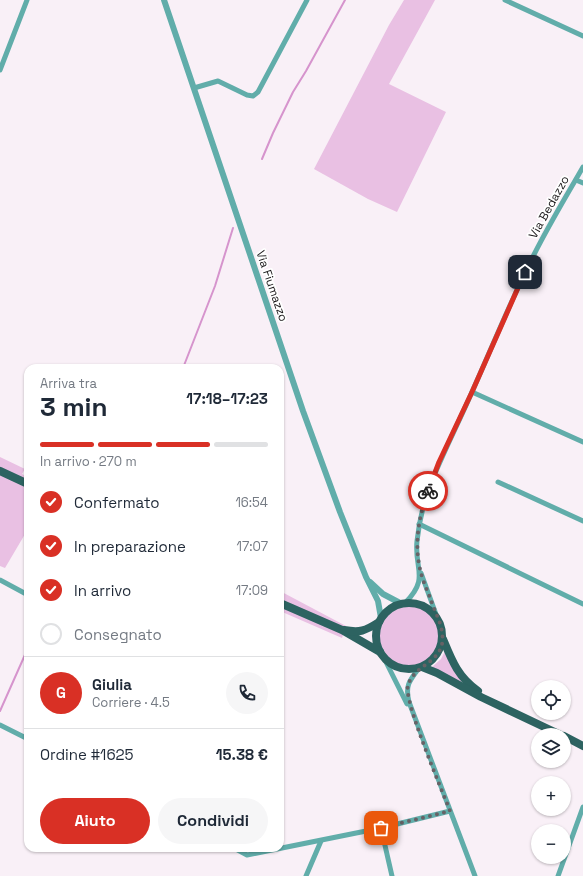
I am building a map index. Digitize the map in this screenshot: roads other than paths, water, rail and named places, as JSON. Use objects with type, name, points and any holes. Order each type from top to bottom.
[{"type":"main road","points":[[0,471],[24,482]]},
{"type":"main road","points":[[497,704],[462,678],[452,660],[443,638],[437,617],[430,610],[420,605],[403,603],[394,606],[387,611],[380,620],[376,634],[376,640],[380,652],[385,660],[405,670],[421,668],[437,673],[481,697],[547,728]]},
{"type":"main road","points":[[284,605],[334,627],[380,652]]},
{"type":"main road","points":[[334,627],[355,632],[361,631],[380,620]]},
{"type":"main road","points":[[421,668],[434,658],[442,645],[443,638]]},
{"type":"main road","points":[[571,740],[583,746]]},
{"type":"street","points":[[0,70],[27,0]]},
{"type":"street","name":"Via Fiumazzo","points":[[164,0],[304,411],[340,512],[366,577],[378,601],[380,620]]},
{"type":"street","points":[[194,88],[218,81],[247,95],[253,96],[258,92],[307,0]]},
{"type":"street","points":[[505,0],[583,36]]},
{"type":"street","name":"Via Bedazzo","points":[[437,617],[420,570],[417,544],[419,524],[427,495],[439,462],[525,272],[583,166]]},
{"type":"street","points":[[576,180],[583,183]]},
{"type":"street","points":[[472,392],[583,442]]},
{"type":"street","points":[[498,482],[583,521]]},
{"type":"street","points":[[419,524],[583,604]]},
{"type":"street","name":"Via Bedazzo","points":[[403,603],[417,588],[420,570]]},
{"type":"street","name":"Via Fiumazzo","points":[[366,577],[383,594],[403,603]]},
{"type":"street","points":[[0,580],[24,593]]},
{"type":"street","points":[[385,660],[414,717]]},
{"type":"street","points":[[421,668],[409,682],[407,688],[409,702],[475,876]]},
{"type":"street","points":[[0,725],[24,737]]},
{"type":"street","points":[[558,876],[583,807]]},
{"type":"street","points":[[284,848],[381,828],[450,811]]},
{"type":"street","points":[[381,828],[392,876]]},
{"type":"street","points":[[306,876],[321,841]]},
{"type":"street","points":[[241,852],[247,855],[263,852]]},
{"type":"waterway","points":[[262,159],[293,92],[345,0]]},
{"type":"waterway","points":[[185,364],[215,286],[233,228]]},
{"type":"waterway","points":[[0,711],[24,657]]}]
